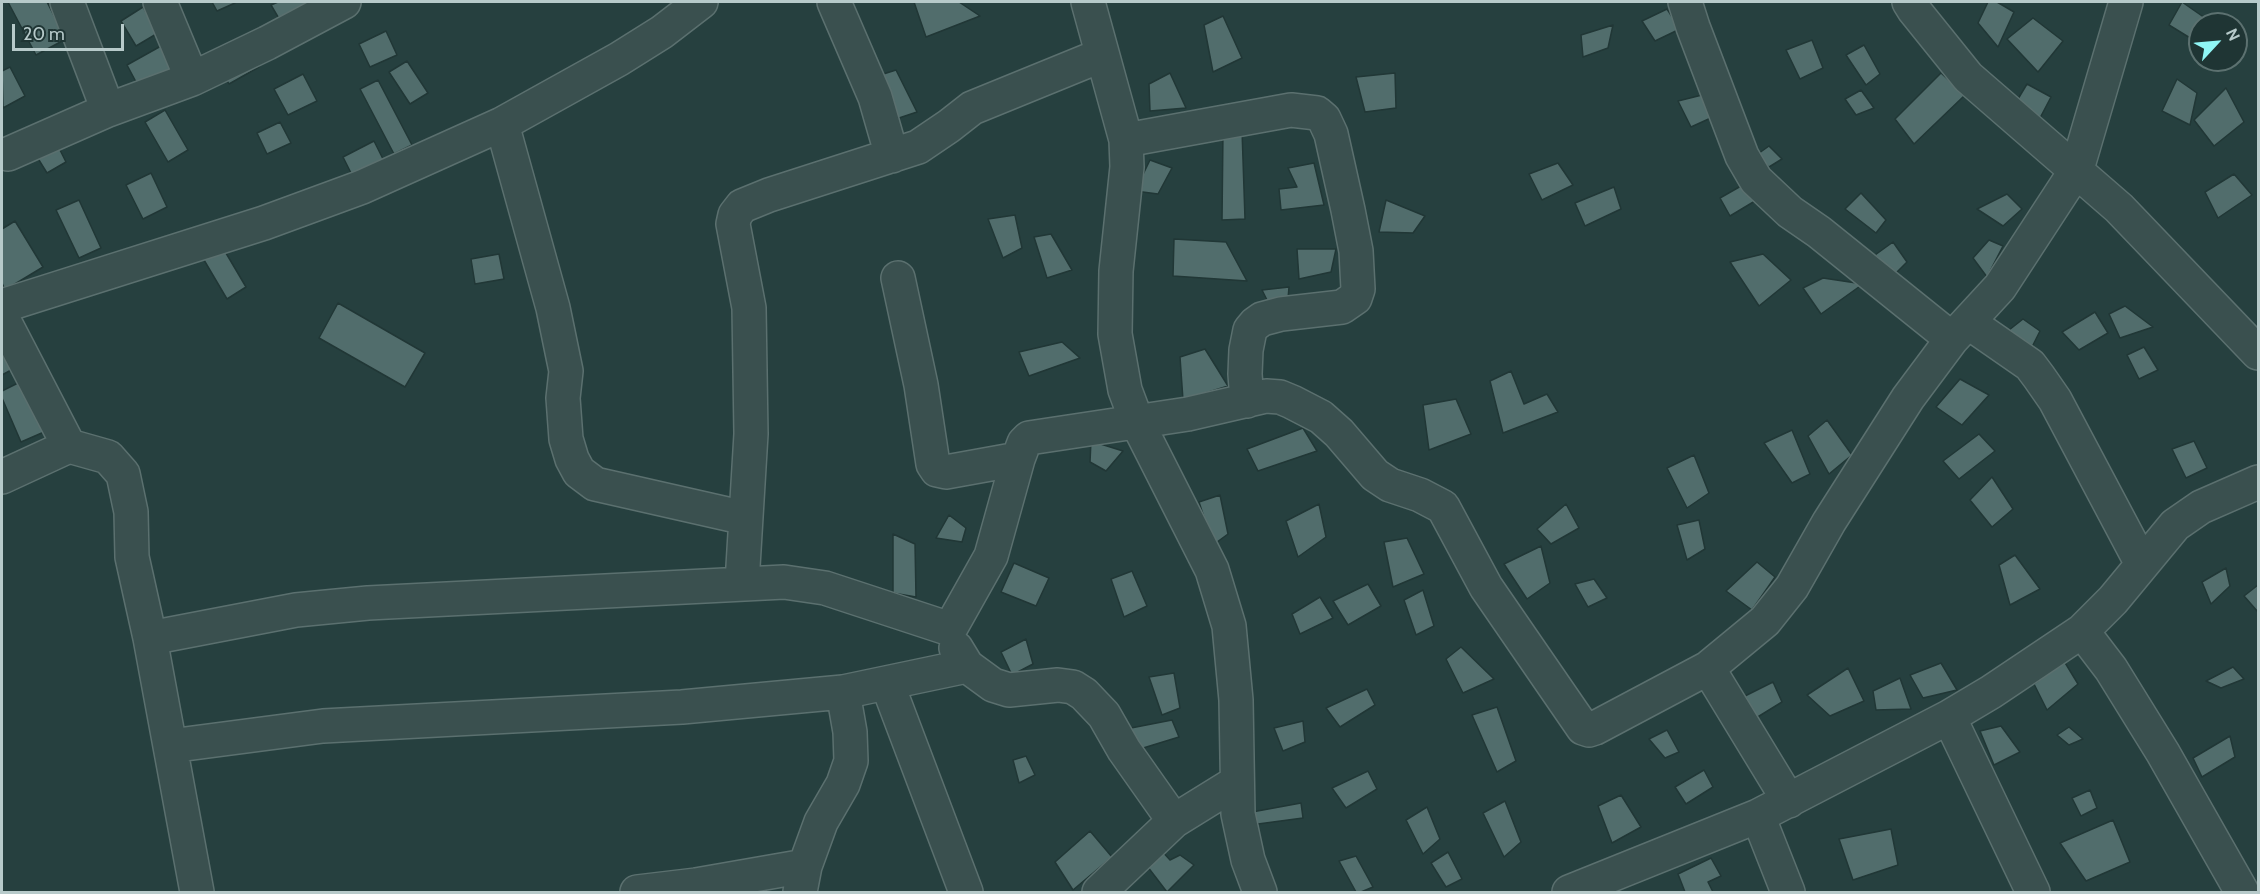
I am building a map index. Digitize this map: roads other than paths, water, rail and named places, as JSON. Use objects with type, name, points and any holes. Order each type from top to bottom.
[{"type":"street","points":[[67,2],[108,110]]},
{"type":"street","points":[[160,2],[192,79]]},
{"type":"street","points":[[8,154],[108,110],[192,79],[344,2]]},
{"type":"street","points":[[2,306],[241,230],[351,191],[502,124],[619,59],[662,32],[701,2]]},
{"type":"street","points":[[834,2],[875,97],[892,156]]},
{"type":"street","points":[[1088,2],[1126,140],[1127,167],[1116,271],[1115,334],[1125,390],[1137,422],[1212,570],[1229,626],[1236,700],[1238,814],[1248,860],[1260,892]]},
{"type":"street","points":[[1685,2],[1733,134],[1756,180],[1790,212],[1960,330],[2030,365],[2055,400],[2142,564]]},
{"type":"street","points":[[1909,2],[1968,77],[2077,169],[2119,208],[2259,353]]},
{"type":"street","points":[[1174,821],[1124,750],[1104,715],[1084,694],[1073,687],[1058,685],[1009,690],[993,685],[967,666],[957,652],[950,629],[991,556],[1024,443],[1034,437],[1188,414],[1266,396],[1280,397],[1321,417],[1339,433],[1376,475],[1390,485],[1420,495],[1443,507],[1486,587],[1583,728],[1589,730],[1595,728],[1708,668],[1765,621],[1792,588],[1829,522],[1902,407],[1960,330],[2000,287],[2077,169],[2126,2]]},
{"type":"street","points":[[742,583],[751,434],[749,308],[733,224],[735,215],[742,206],[769,195],[892,156],[926,142],[972,108],[1101,55]]},
{"type":"street","points":[[1126,140],[1291,110],[1317,113],[1324,119],[1330,134],[1348,210],[1356,251],[1358,289],[1355,298],[1342,307],[1281,314],[1262,319],[1255,324],[1250,330],[1246,350],[1247,401]]},
{"type":"street","points":[[502,124],[553,308],[566,370],[563,398],[566,440],[579,472],[595,484],[745,518]]},
{"type":"street","points":[[898,278],[921,385],[933,464],[937,470],[946,472],[1018,459]]},
{"type":"street","points":[[2,317],[69,446]]},
{"type":"street","points":[[2,477],[69,446],[108,457],[123,474],[131,512],[132,558],[150,638],[197,892]]},
{"type":"street","points":[[1579,891],[1758,816],[1949,717],[2028,668],[2082,630],[2113,600],[2175,525],[2201,507],[2259,482]]},
{"type":"street","points":[[150,638],[296,610],[368,603],[784,582],[825,588],[950,629]]},
{"type":"street","points":[[2082,630],[2111,669],[2163,753],[2242,892]]},
{"type":"street","points":[[170,746],[323,726],[682,707],[843,692],[967,666]]},
{"type":"street","points":[[1708,668],[1789,801]]},
{"type":"street","points":[[887,683],[966,892]]},
{"type":"street","points":[[637,892],[696,885],[802,879],[821,822],[843,784],[851,761],[850,732],[843,692]]},
{"type":"street","points":[[1949,717],[2033,892]]},
{"type":"street","points":[[1099,892],[1174,821],[1237,782]]},
{"type":"street","points":[[1758,816],[1788,892]]}]
